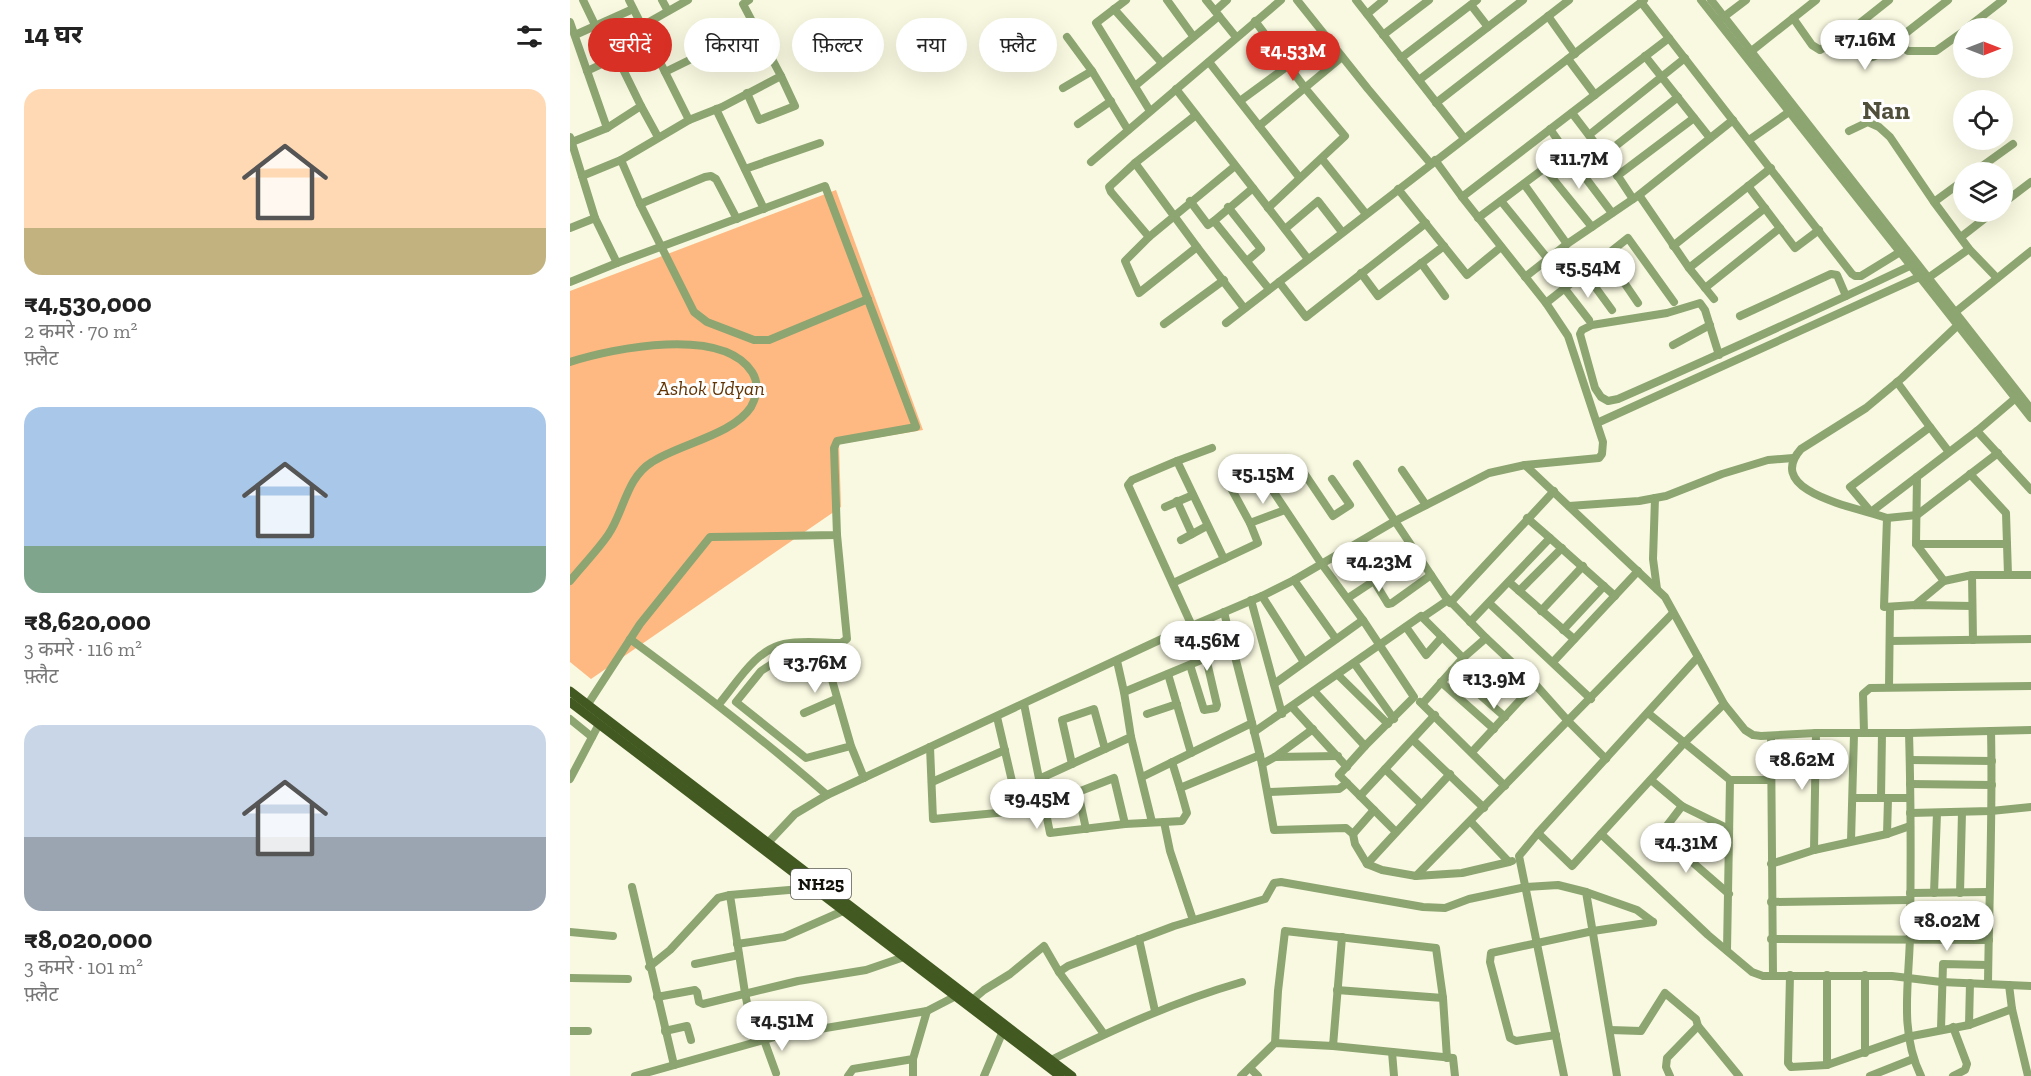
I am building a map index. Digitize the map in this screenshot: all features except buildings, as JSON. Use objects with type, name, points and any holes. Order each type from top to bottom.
[{"type":"main road","name":"NH25","points":[[570,691],[765,846],[813,888],[904,957],[960,994]]},
{"type":"main road","name":"NH25","points":[[570,702],[960,994],[1060,1076]]},
{"type":"main road","name":"NH25","points":[[970,1002],[1072,1076]]},
{"type":"street","points":[[583,0],[591,18]]},
{"type":"street","points":[[629,0],[638,18]]},
{"type":"street","points":[[662,0],[668,11]]},
{"type":"street","points":[[656,18],[688,0]]},
{"type":"street","points":[[1126,0],[1095,23],[1150,111]]},
{"type":"street","points":[[1167,0],[1193,36]]},
{"type":"street","points":[[1206,0],[1236,37]]},
{"type":"street","points":[[1135,86],[1193,36],[1227,0]]},
{"type":"street","points":[[1091,162],[1281,0]]},
{"type":"street","points":[[765,846],[795,814],[827,795],[1192,626],[1262,596],[1395,521],[1489,473],[1526,465],[1599,458],[1603,448],[1597,423],[1568,336],[1546,303],[1462,197],[1342,57],[1297,0]]},
{"type":"street","points":[[1356,0],[1464,138]]},
{"type":"street","points":[[1367,14],[1384,0]]},
{"type":"street","points":[[1383,35],[1429,0]]},
{"type":"street","points":[[1419,80],[1523,0]]},
{"type":"street","points":[[1436,103],[1569,0]]},
{"type":"street","points":[[1701,0],[1721,19],[1748,53],[2017,397],[2031,418]]},
{"type":"street","points":[[1711,0],[1721,19]]},
{"type":"street","points":[[1721,19],[1746,0]]},
{"type":"street","points":[[1748,53],[1816,0]]},
{"type":"street","points":[[1793,18],[1815,49],[1820,50],[1845,35],[1889,0]]},
{"type":"street","points":[[1845,35],[1859,55],[1865,59],[1873,57],[1948,0]]},
{"type":"street","points":[[1980,18],[2003,0]]},
{"type":"street","points":[[744,1],[751,18]]},
{"type":"street","points":[[1226,323],[1643,1],[1669,38],[1855,276],[1866,273],[1900,252]]},
{"type":"street","points":[[1401,58],[1474,2],[1488,27]]},
{"type":"street","points":[[613,18],[633,9]]},
{"type":"street","points":[[1114,9],[1162,63]]},
{"type":"street","points":[[1548,16],[1595,95]]},
{"type":"street","points":[[1255,21],[1305,88],[1345,136],[1268,208]]},
{"type":"street","points":[[570,22],[607,128]]},
{"type":"street","points":[[574,35],[588,29]]},
{"type":"street","points":[[1067,37],[1092,71],[1128,130]]},
{"type":"street","points":[[1462,197],[1669,38]]},
{"type":"street","points":[[1894,41],[1908,51],[1936,51],[1953,39]]},
{"type":"street","points":[[1748,53],[1789,112],[1910,266],[1924,278]]},
{"type":"street","points":[[1645,56],[1710,138]]},
{"type":"street","points":[[1259,126],[1342,57]]},
{"type":"street","points":[[1589,135],[1685,58]]},
{"type":"street","points":[[1209,62],[1299,177]]},
{"type":"street","points":[[1240,101],[1288,65]]},
{"type":"street","points":[[1063,88],[1092,71]]},
{"type":"street","points":[[624,72],[658,137]]},
{"type":"street","points":[[665,72],[689,120]]},
{"type":"street","points":[[747,93],[759,120],[795,106],[779,72]]},
{"type":"street","points":[[582,176],[621,160],[689,120],[781,76]]},
{"type":"street","points":[[1176,89],[1308,259]]},
{"type":"street","points":[[1604,155],[1678,97]]},
{"type":"street","points":[[1078,124],[1111,101]]},
{"type":"street","points":[[617,263],[595,218],[571,139],[607,128],[641,106]]},
{"type":"street","points":[[716,109],[764,209]]},
{"type":"street","points":[[1749,140],[1789,112]]},
{"type":"street","points":[[1572,113],[1617,176],[1636,197],[1714,299]]},
{"type":"street","points":[[1149,237],[1109,187],[1196,115]]},
{"type":"street","points":[[1617,176],[1694,118]]},
{"type":"street","points":[[1525,277],[1567,244],[1636,197],[1733,120]]},
{"type":"street","points":[[1849,131],[1868,122],[1879,127],[1890,137],[1969,249],[1997,279]]},
{"type":"street","points":[[1550,129],[1612,213]]},
{"type":"street","points":[[745,169],[820,143]]},
{"type":"street","points":[[1988,162],[2005,150]]},
{"type":"street","points":[[1478,218],[1566,152]]},
{"type":"street","points":[[1322,159],[1366,214]]},
{"type":"street","points":[[621,160],[640,204],[694,312],[700,318],[754,340],[769,340],[868,299]]},
{"type":"street","points":[[1135,164],[1244,308]]},
{"type":"street","points":[[1197,247],[1139,293],[1125,261],[1190,201],[1235,166]]},
{"type":"street","points":[[1673,246],[1771,168]]},
{"type":"street","points":[[1545,169],[1592,227]]},
{"type":"street","points":[[640,204],[711,176],[716,179],[737,219]]},
{"type":"street","points":[[2013,196],[2031,182]]},
{"type":"street","points":[[1524,184],[1567,244]]},
{"type":"street","points":[[570,282],[825,186],[916,427],[837,441],[834,448],[837,535],[847,639],[841,643],[793,642],[771,648],[759,657],[719,704]]},
{"type":"street","points":[[1748,186],[1795,248],[1819,230]]},
{"type":"street","points":[[1190,201],[1208,225],[1252,188]]},
{"type":"street","points":[[1934,202],[1953,188]]},
{"type":"street","points":[[1398,189],[1467,275],[1501,247]]},
{"type":"street","points":[[1285,229],[1318,201],[1342,232]]},
{"type":"street","points":[[1501,201],[1548,259]]},
{"type":"street","points":[[1228,207],[1261,249],[1246,261]]},
{"type":"street","points":[[1689,268],[1765,208]]},
{"type":"street","points":[[570,228],[595,218]]},
{"type":"street","points":[[1214,220],[1269,289]]},
{"type":"street","points":[[1961,237],[1980,222]]},
{"type":"street","points":[[1279,282],[1306,317],[1426,223]]},
{"type":"street","points":[[1705,288],[1780,228]]},
{"type":"street","points":[[1546,303],[1628,238],[1674,302]]},
{"type":"street","points":[[1361,273],[1378,296],[1444,246]]},
{"type":"street","points":[[1597,423],[1924,278],[1969,249]]},
{"type":"street","points":[[1952,314],[2031,251]]},
{"type":"street","points":[[1606,256],[1638,303]]},
{"type":"street","points":[[1421,263],[1444,296]]},
{"type":"street","points":[[1592,406],[1618,399],[1719,355],[1910,266]]},
{"type":"street","points":[[1585,273],[1612,310]]},
{"type":"street","points":[[1740,316],[1831,273],[1837,275],[1846,296]]},
{"type":"street","points":[[1164,324],[1224,280]]},
{"type":"street","points":[[1565,289],[1589,320]]},
{"type":"street","points":[[1608,401],[1601,397],[1595,388],[1581,342],[1582,330],[1593,325],[1674,312],[1696,303],[1702,304],[1719,355]]},
{"type":"street","points":[[1952,314],[1957,326],[2017,397],[2031,409]]},
{"type":"street","points":[[1673,345],[1710,325]]},
{"type":"street","points":[[1957,326],[1866,408],[1801,449],[1793,458],[1792,473],[1799,484],[1806,489],[1845,506],[1887,518],[1917,515],[1998,453]]},
{"type":"street","points":[[570,362],[591,355],[653,346],[716,348],[732,354],[747,365],[754,374],[757,392],[746,413],[720,431],[651,462],[628,490],[618,518],[607,536],[570,581]]},
{"type":"street","points":[[1897,382],[1949,452]]},
{"type":"street","points":[[1871,512],[1977,431],[2017,397]]},
{"type":"street","points":[[1871,512],[1850,487],[1930,427]]},
{"type":"street","points":[[1977,431],[2031,490]]},
{"type":"street","points":[[1192,626],[1128,485],[1132,480],[1212,448]]},
{"type":"street","points":[[1569,506],[1666,496],[1722,474],[1768,460],[1793,458]]},
{"type":"street","points":[[1177,461],[1224,558]]},
{"type":"street","points":[[1357,464],[1449,602],[1535,684],[1568,722],[1606,759]]},
{"type":"street","points":[[1526,465],[1665,597],[1724,704],[1745,730],[1753,735],[2031,730]]},
{"type":"street","points":[[1332,479],[1350,506],[1333,516],[1302,470],[1271,488],[1380,644],[1414,697],[1423,703],[1505,786]]},
{"type":"street","points":[[1402,470],[1426,505]]},
{"type":"street","points":[[1970,474],[2006,513],[2008,575]]},
{"type":"street","points":[[1173,583],[1258,543],[1225,477]]},
{"type":"street","points":[[1917,477],[1916,544],[1944,581]]},
{"type":"street","points":[[1254,732],[1380,644],[1449,602],[1554,491]]},
{"type":"street","points":[[1165,507],[1193,495]]},
{"type":"street","points":[[1655,498],[1653,559],[1658,591]]},
{"type":"street","points":[[1177,501],[1192,534]]},
{"type":"street","points":[[1250,523],[1285,510]]},
{"type":"street","points":[[1527,518],[1615,596]]},
{"type":"street","points":[[1887,518],[1884,607],[1972,606]]},
{"type":"street","points":[[1181,540],[1207,526]]},
{"type":"street","points":[[588,704],[640,624],[710,537],[837,535]]},
{"type":"street","points":[[1470,622],[1550,538]]},
{"type":"street","points":[[1916,544],[2007,544]]},
{"type":"street","points":[[1519,591],[1562,548]]},
{"type":"street","points":[[1541,611],[1583,566]]},
{"type":"street","points":[[1348,598],[1395,567]]},
{"type":"street","points":[[1553,662],[1638,571]]},
{"type":"street","points":[[1374,581],[1388,604],[1431,575]]},
{"type":"street","points":[[1915,605],[1944,581],[1972,575],[2031,575]]},
{"type":"street","points":[[1972,575],[1973,640]]},
{"type":"street","points":[[1294,580],[1336,639]]},
{"type":"street","points":[[1509,582],[1574,639]]},
{"type":"street","points":[[1563,630],[1605,586]]},
{"type":"street","points":[[1262,596],[1304,662]]},
{"type":"street","points":[[1251,600],[1282,714]]},
{"type":"street","points":[[1489,603],[1591,699]]},
{"type":"street","points":[[1889,687],[1890,607]]},
{"type":"street","points":[[1224,612],[1261,760],[1274,830],[1346,828],[1353,834],[1355,844],[1367,864],[1382,870],[1416,876],[1462,873],[1509,862],[1519,856],[1698,657]]},
{"type":"street","points":[[1416,876],[1673,613]]},
{"type":"street","points":[[1423,616],[1463,658]]},
{"type":"street","points":[[1274,684],[1363,620]]},
{"type":"street","points":[[1406,627],[1426,655],[1442,637]]},
{"type":"street","points":[[1423,703],[1463,658],[1486,638]]},
{"type":"street","points":[[630,639],[719,704],[827,795]]},
{"type":"street","points":[[1890,641],[2031,639]]},
{"type":"street","points":[[1124,692],[1232,645]]},
{"type":"street","points":[[1190,665],[1204,710],[1216,708],[1206,658]]},
{"type":"street","points":[[851,746],[806,758],[736,702],[760,671],[775,662],[826,659],[851,746],[864,778]]},
{"type":"street","points":[[1117,661],[1131,737],[1152,822]]},
{"type":"street","points":[[1354,663],[1391,721]]},
{"type":"street","points":[[1452,670],[1504,717]]},
{"type":"street","points":[[1168,674],[1191,753]]},
{"type":"street","points":[[1338,675],[1391,721]]},
{"type":"street","points":[[1441,682],[1494,729]]},
{"type":"street","points":[[1472,752],[1535,684]]},
{"type":"street","points":[[1864,733],[1863,694],[1866,689],[2031,686]]},
{"type":"street","points":[[1314,692],[1365,746]]},
{"type":"street","points":[[1396,832],[1339,775],[1414,697]]},
{"type":"street","points":[[804,713],[837,699]]},
{"type":"street","points":[[1024,704],[1050,833],[1125,824],[1182,821],[1186,813],[1172,762]]},
{"type":"street","points":[[1147,714],[1177,704]]},
{"type":"street","points":[[1538,833],[1572,866],[1684,743],[1724,704]]},
{"type":"street","points":[[1292,706],[1347,766]]},
{"type":"street","points":[[1072,764],[1062,720],[1094,709],[1105,749]]},
{"type":"street","points":[[1648,713],[1730,780],[1771,780]]},
{"type":"street","points":[[1360,796],[1435,715]]},
{"type":"street","points":[[930,747],[933,819],[1019,811],[997,717]]},
{"type":"street","points":[[570,719],[592,736]]},
{"type":"street","points":[[1142,777],[1252,723]]},
{"type":"street","points":[[570,779],[598,724]]},
{"type":"street","points":[[1275,757],[1312,729]]},
{"type":"street","points":[[1988,984],[1991,731]]},
{"type":"street","points":[[1814,850],[1815,733]]},
{"type":"street","points":[[1882,733],[1887,834]]},
{"type":"street","points":[[1909,733],[1910,938],[1907,1036],[1913,1059],[1921,1076]]},
{"type":"street","points":[[1851,841],[1854,734]]},
{"type":"street","points":[[1771,736],[1773,976]]},
{"type":"street","points":[[1039,779],[1131,737]]},
{"type":"street","points":[[1413,740],[1484,808]]},
{"type":"street","points":[[932,782],[1005,750]]},
{"type":"street","points":[[1180,788],[1275,757],[1338,756]]},
{"type":"street","points":[[1910,759],[1992,761]]},
{"type":"street","points":[[1385,770],[1422,804]]},
{"type":"street","points":[[1367,864],[1449,774]]},
{"type":"street","points":[[1086,829],[1078,792],[1114,778],[1125,824]]},
{"type":"street","points":[[1651,780],[1682,806],[1729,829]]},
{"type":"street","points":[[1727,950],[1730,780]]},
{"type":"street","points":[[1268,792],[1339,789],[1347,783]]},
{"type":"street","points":[[1910,784],[1992,785]]},
{"type":"street","points":[[1853,798],[1910,798]]},
{"type":"street","points":[[1653,844],[1682,806]]},
{"type":"street","points":[[1910,813],[1991,811],[2031,807]]},
{"type":"street","points":[[1353,834],[1374,810]]},
{"type":"street","points":[[1960,893],[1962,812]]},
{"type":"street","points":[[1934,893],[1937,813]]},
{"type":"street","points":[[1164,822],[1193,920]]},
{"type":"street","points":[[1471,822],[1509,862]]},
{"type":"street","points":[[1771,864],[1814,850],[1887,834],[1910,826]]},
{"type":"street","points":[[1601,834],[1708,935],[1752,972],[1763,976],[1865,975],[1941,982],[2031,986]]},
{"type":"street","points":[[1660,834],[1729,894]]},
{"type":"street","points":[[1519,856],[1564,1076]]},
{"type":"street","points":[[1059,972],[1068,966],[1139,939],[1265,899],[1274,883],[1281,882],[1423,907],[1445,908],[1469,899],[1526,885],[1558,885],[1637,910],[1653,922],[1593,931],[1491,953],[1490,962],[1510,1038],[1516,1041],[1556,1035]]},
{"type":"street","points":[[632,887],[649,967],[674,1065]]},
{"type":"street","points":[[649,967],[670,950],[718,898],[813,888]]},
{"type":"street","points":[[1586,892],[1617,1076]]},
{"type":"street","points":[[1910,900],[1934,893],[1988,892]]},
{"type":"street","points":[[730,895],[745,993],[759,1041],[775,1075]]},
{"type":"street","points":[[1771,902],[1910,900],[1988,908]]},
{"type":"street","points":[[738,944],[784,937],[843,911]]},
{"type":"street","points":[[1241,1076],[1275,1043],[1285,931],[1436,948],[1443,998],[1447,1058]]},
{"type":"street","points":[[570,932],[613,936]]},
{"type":"street","points":[[1333,1046],[1342,937]]},
{"type":"street","points":[[1139,939],[1155,1011]]},
{"type":"street","points":[[1771,939],[1989,940]]},
{"type":"street","points":[[970,1002],[984,990],[1010,974],[1044,946],[1059,972],[1104,1034]]},
{"type":"street","points":[[695,964],[739,955]]},
{"type":"street","points":[[657,997],[695,990],[699,1002],[703,1004],[798,981],[866,970],[904,957]]},
{"type":"street","points":[[1941,1029],[1943,964],[1988,965]]},
{"type":"street","points":[[1790,975],[1788,1062],[1791,1067],[1796,1068],[1827,1065],[1907,1036],[1969,1025],[2012,1009]]},
{"type":"street","points":[[1827,975],[1827,1065]]},
{"type":"street","points":[[1865,975],[1865,1053]]},
{"type":"street","points":[[570,978],[628,979]]},
{"type":"street","points":[[1051,1060],[1155,1011],[1242,982]]},
{"type":"street","points":[[1969,1025],[1970,983]]},
{"type":"street","points":[[2009,985],[2012,1009],[2028,1076]]},
{"type":"street","points":[[1337,990],[1443,998]]},
{"type":"street","points":[[1610,1030],[1641,1031],[1665,993],[1696,1019],[1698,1026],[1739,1076]]},
{"type":"street","points":[[635,1076],[759,1041],[927,1011],[960,994]]},
{"type":"street","points":[[912,1076],[913,1059],[927,1011]]},
{"type":"street","points":[[666,1031],[687,1026],[691,1040]]},
{"type":"street","points":[[1670,1076],[1666,1066],[1667,1058],[1698,1026]]},
{"type":"street","points":[[1953,1027],[1966,1067],[1953,1076]]},
{"type":"street","points":[[570,1031],[588,1031]]},
{"type":"street","points":[[984,1076],[1003,1031]]},
{"type":"street","points":[[1275,1043],[1333,1046],[1453,1058],[1455,1076]]},
{"type":"street","points":[[1392,1052],[1395,1076]]},
{"type":"street","points":[[848,1076],[853,1069],[913,1059]]},
{"type":"street","points":[[1870,1076],[1913,1059]]},
{"type":"street","points":[[1250,1068],[1258,1076]]},
{"type":"green space","name":"Ashok Udyan","points":[[836,190],[923,430],[839,444],[841,507],[591,679],[570,662],[570,291]]},
{"type":"district","name":"Nan","points":[[1886,110]]}]
